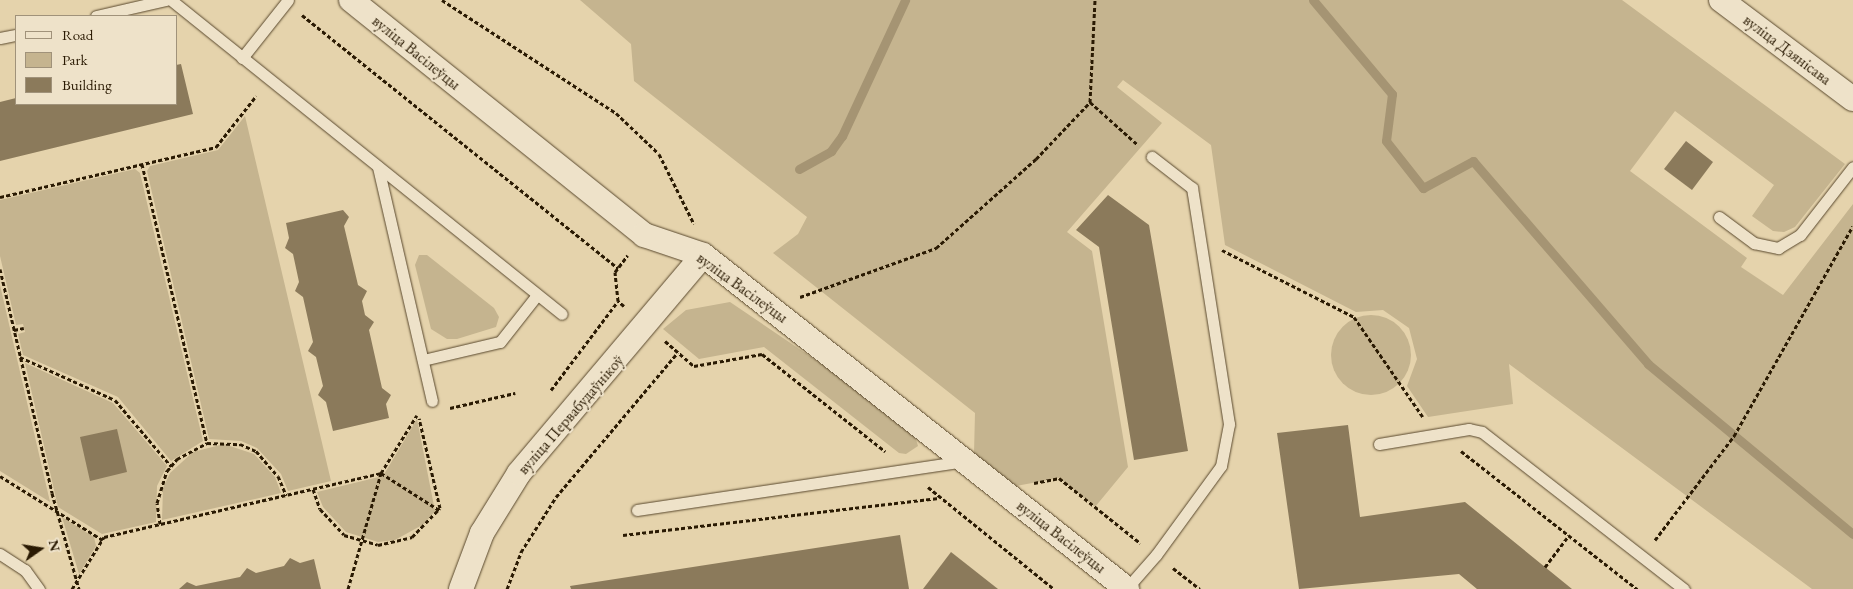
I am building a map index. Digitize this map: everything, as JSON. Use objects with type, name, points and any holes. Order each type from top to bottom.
[{"type":"street","name":"вуліца Васілеўцы","points":[[351,0],[644,235],[703,255],[1127,589]]},
{"type":"street","name":"вуліца Дзянісава","points":[[1720,0],[1853,99]]},
{"type":"street","name":"вуліца Первабудаўнікоў","points":[[462,589],[482,533],[519,473],[703,255]]},
{"type":"lane","points":[[100,15],[166,0]]},
{"type":"lane","points":[[171,0],[562,314]]},
{"type":"lane","points":[[242,58],[287,1]]},
{"type":"lane","points":[[0,38],[15,35]]},
{"type":"lane","points":[[1127,589],[1156,555],[1221,466],[1229,424],[1192,188],[1152,158]]},
{"type":"lane","points":[[378,167],[432,401]]},
{"type":"lane","points":[[1719,217],[1754,243],[1778,248],[1800,235],[1853,167]]},
{"type":"lane","points":[[423,360],[500,342],[538,295]]},
{"type":"lane","points":[[1379,444],[1469,429],[1482,432],[1684,589]]},
{"type":"lane","points":[[637,510],[964,462]]},
{"type":"lane","points":[[0,554],[25,570],[39,589]]},
{"type":"path","points":[[442,0],[616,113],[660,154],[689,207],[703,255]]},
{"type":"path","points":[[770,306],[936,248],[1036,159],[1090,102],[1095,0]]},
{"type":"path","points":[[287,1],[618,268]]},
{"type":"path","points":[[252,88],[266,99]]},
{"type":"path","points":[[0,197],[216,147],[259,93]]},
{"type":"path","points":[[1090,102],[1152,158]]},
{"type":"path","points":[[142,164],[207,443]]},
{"type":"path","points":[[1642,556],[1734,436],[1853,226]]},
{"type":"path","points":[[0,269],[57,511],[79,589]]},
{"type":"path","points":[[14,330],[24,328]]},
{"type":"path","points":[[507,589],[521,552],[556,497],[678,352],[694,366],[762,354],[910,470],[939,498],[1054,589]]},
{"type":"path","points":[[20,357],[115,400],[172,466]]},
{"type":"path","points":[[417,405],[439,510]]},
{"type":"path","points":[[160,524],[160,487],[172,466],[191,449],[207,443],[224,441],[256,451],[278,476],[286,495]]},
{"type":"path","points":[[72,589],[103,540],[160,524],[381,473],[439,510]]},
{"type":"path","points":[[348,589],[381,473]]},
{"type":"path","points":[[0,476],[103,540]]},
{"type":"path","points":[[1000,489],[1059,478],[1200,589]]},
{"type":"path","points":[[313,489],[330,524],[361,542],[395,544],[412,537],[439,510]]},
{"type":"path","points":[[623,535],[939,498]]},
{"type":"path","points":[[1545,567],[1569,535]]},
{"type":"green space","points":[[580,0],[1622,0],[1845,164],[1795,227],[1784,232],[1773,231],[1752,216],[1774,185],[1675,111],[1630,171],[1747,258],[1741,267],[1783,295],[1853,204],[1853,589],[1812,589],[1509,364],[1513,404],[1428,417],[1407,386],[1417,359],[1409,328],[1383,310],[1356,312],[1225,245],[1211,145],[1123,80],[1117,87],[1162,123],[1067,232],[1092,251],[1128,467],[1095,507],[1059,478],[1016,486],[974,453],[975,413],[773,253],[798,234],[807,217],[634,81],[631,44]]},
{"type":"green space","points":[[245,116],[331,481],[288,491],[281,474],[257,448],[241,441],[209,439],[147,171],[150,166],[218,150]]},
{"type":"green space","points":[[135,169],[140,173],[203,441],[171,461],[118,397],[23,355],[18,334],[25,332],[23,324],[16,325],[0,256],[0,200]]},
{"type":"green space","points":[[419,255],[427,255],[494,308],[499,317],[496,327],[457,339],[447,339],[431,329],[415,265]]},
{"type":"green space","points":[[0,285],[50,502],[0,471]]},
{"type":"green space","points":[[730,302],[848,382],[915,436],[918,446],[906,454],[899,453],[764,347],[699,359],[663,329],[686,310]]},
{"type":"green space","points":[[1371,315],[1386,318],[1399,327],[1408,340],[1411,355],[1408,370],[1399,383],[1386,392],[1371,395],[1356,392],[1343,383],[1334,370],[1331,355],[1334,340],[1343,327],[1356,318]]},
{"type":"green space","points":[[25,363],[113,403],[167,466],[157,486],[156,522],[102,534],[58,507]]},
{"type":"green space","points":[[417,419],[435,511],[424,524],[395,540],[378,542],[346,532],[323,507],[317,492],[383,476]]},
{"type":"green space","points":[[224,444],[254,454],[275,477],[281,493],[162,520],[163,488],[170,473],[193,452]]},
{"type":"green space","points":[[62,517],[94,537],[96,546],[79,574]]},
{"type":"building","points":[[181,64],[193,114],[0,161],[0,102],[15,98],[15,105],[178,105],[178,65]]},
{"type":"building","points":[[1686,141],[1713,162],[1692,190],[1664,169]]},
{"type":"building","points":[[1108,195],[1149,225],[1188,451],[1134,460],[1099,247],[1076,230]]},
{"type":"building","points":[[343,210],[349,217],[344,226],[358,285],[367,291],[362,301],[365,315],[374,322],[369,330],[382,388],[391,395],[386,404],[389,418],[333,431],[326,402],[318,395],[323,386],[316,357],[308,351],[313,342],[303,297],[295,291],[299,282],[293,254],[285,248],[289,238],[286,223]]},
{"type":"building","points":[[1348,425],[1360,517],[1465,502],[1572,589],[1477,589],[1459,574],[1299,589],[1277,433]]},
{"type":"building","points":[[117,429],[127,472],[90,481],[80,437]]},
{"type":"building","points":[[900,535],[909,589],[571,589],[570,586]]},
{"type":"building","points":[[951,552],[998,589],[923,589]]},
{"type":"building","points":[[290,558],[300,563],[314,559],[321,589],[179,589],[187,582],[196,586],[240,577],[247,568],[256,573],[284,566]]},
{"type":"waterway","points":[[799,169],[831,151],[842,136],[905,0]]},
{"type":"waterway","points":[[1313,0],[1392,94],[1386,141],[1423,188],[1473,161],[1648,364],[1853,534]]}]
